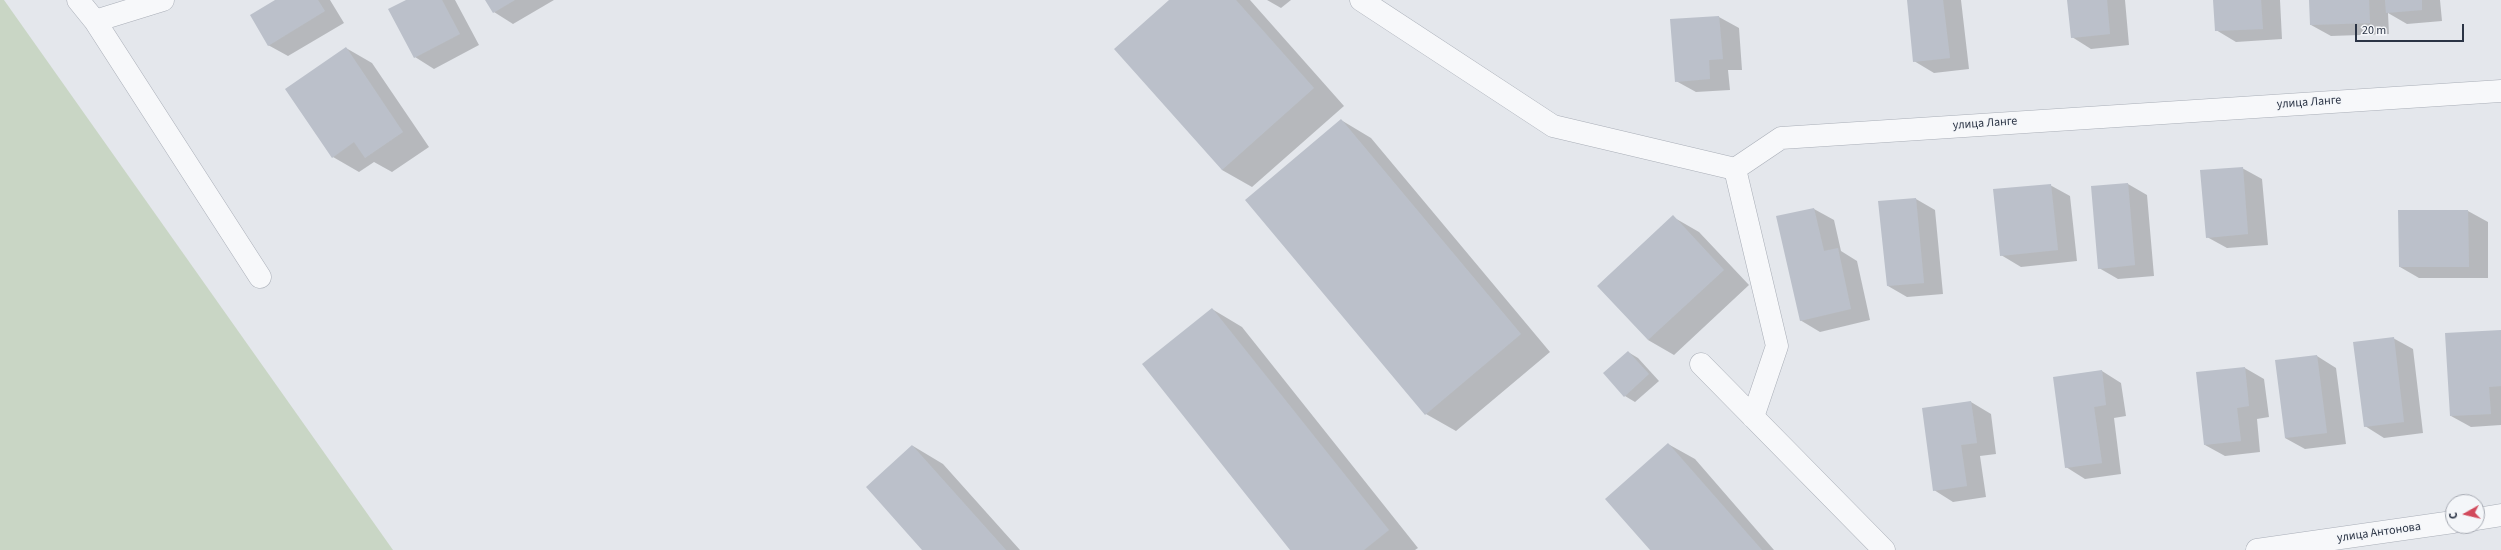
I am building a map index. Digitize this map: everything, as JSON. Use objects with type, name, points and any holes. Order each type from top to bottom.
[{"type":"street","points":[[78,0],[95,21],[260,278]]},
{"type":"street","points":[[95,21],[163,0]]},
{"type":"street","points":[[1361,0],[1553,126],[1735,169],[1777,346],[1753,417]]},
{"type":"street","name":"улица Ланге","points":[[1735,169],[1781,138],[2501,90]]},
{"type":"street","points":[[1701,364],[1884,550]]},
{"type":"street","points":[[2485,518],[2501,515]]},
{"type":"street","name":"улица Антонова","points":[[2258,550],[2445,523]]},
{"type":"green space","points":[[0,0],[4,0],[393,550],[0,550]]},
{"type":"building","points":[[275,0],[318,0],[325,11],[268,46],[250,15]]},
{"type":"building","points":[[406,0],[442,0],[460,34],[414,58],[388,9]]},
{"type":"building","points":[[485,0],[515,0],[493,13]]},
{"type":"building","points":[[1169,0],[1236,0],[1314,88],[1222,170],[1114,49]]},
{"type":"building","points":[[1907,0],[1943,0],[1950,58],[1913,62]]},
{"type":"building","points":[[2067,0],[2107,0],[2110,34],[2071,38]]},
{"type":"building","points":[[2213,0],[2261,0],[2263,29],[2215,31]]},
{"type":"building","points":[[2309,0],[2369,0],[2370,23],[2310,25]]},
{"type":"building","points":[[2385,0],[2422,0],[2422,10],[2386,13]]},
{"type":"building","points":[[1719,16],[1723,59],[1709,60],[1710,79],[1675,82],[1670,19]]},
{"type":"building","points":[[346,47],[403,132],[365,158],[354,142],[332,158],[285,89]]},
{"type":"building","points":[[1341,119],[1521,334],[1425,415],[1245,200]]},
{"type":"building","points":[[2243,167],[2248,234],[2206,238],[2200,170]]},
{"type":"building","points":[[2128,183],[2135,265],[2098,269],[2091,186]]},
{"type":"building","points":[[2051,184],[2058,250],[2000,256],[1993,189]]},
{"type":"building","points":[[1916,198],[1924,283],[1887,286],[1878,201]]},
{"type":"building","points":[[1814,208],[1824,251],[1838,248],[1851,309],[1800,321],[1776,216]]},
{"type":"building","points":[[2398,210],[2468,210],[2469,267],[2399,267]]},
{"type":"building","points":[[1673,215],[1724,270],[1648,340],[1597,286]]},
{"type":"building","points":[[1212,308],[1389,530],[1364,550],[1290,550],[1142,364]]},
{"type":"building","points":[[2501,330],[2501,386],[2489,387],[2491,414],[2450,416],[2445,333]]},
{"type":"building","points":[[2394,337],[2404,422],[2364,427],[2353,342]]},
{"type":"building","points":[[1628,351],[1649,374],[1624,397],[1603,373]]},
{"type":"building","points":[[2317,355],[2327,433],[2285,438],[2275,360]]},
{"type":"building","points":[[2245,367],[2249,406],[2237,408],[2241,441],[2204,445],[2196,372]]},
{"type":"building","points":[[2102,370],[2106,405],[2094,407],[2102,463],[2065,468],[2053,377]]},
{"type":"building","points":[[1971,401],[1977,443],[1961,445],[1967,486],[1933,491],[1922,408]]},
{"type":"building","points":[[1668,443],[1762,550],[1650,550],[1605,499]]},
{"type":"building","points":[[912,445],[1006,550],[922,550],[866,487]]}]
